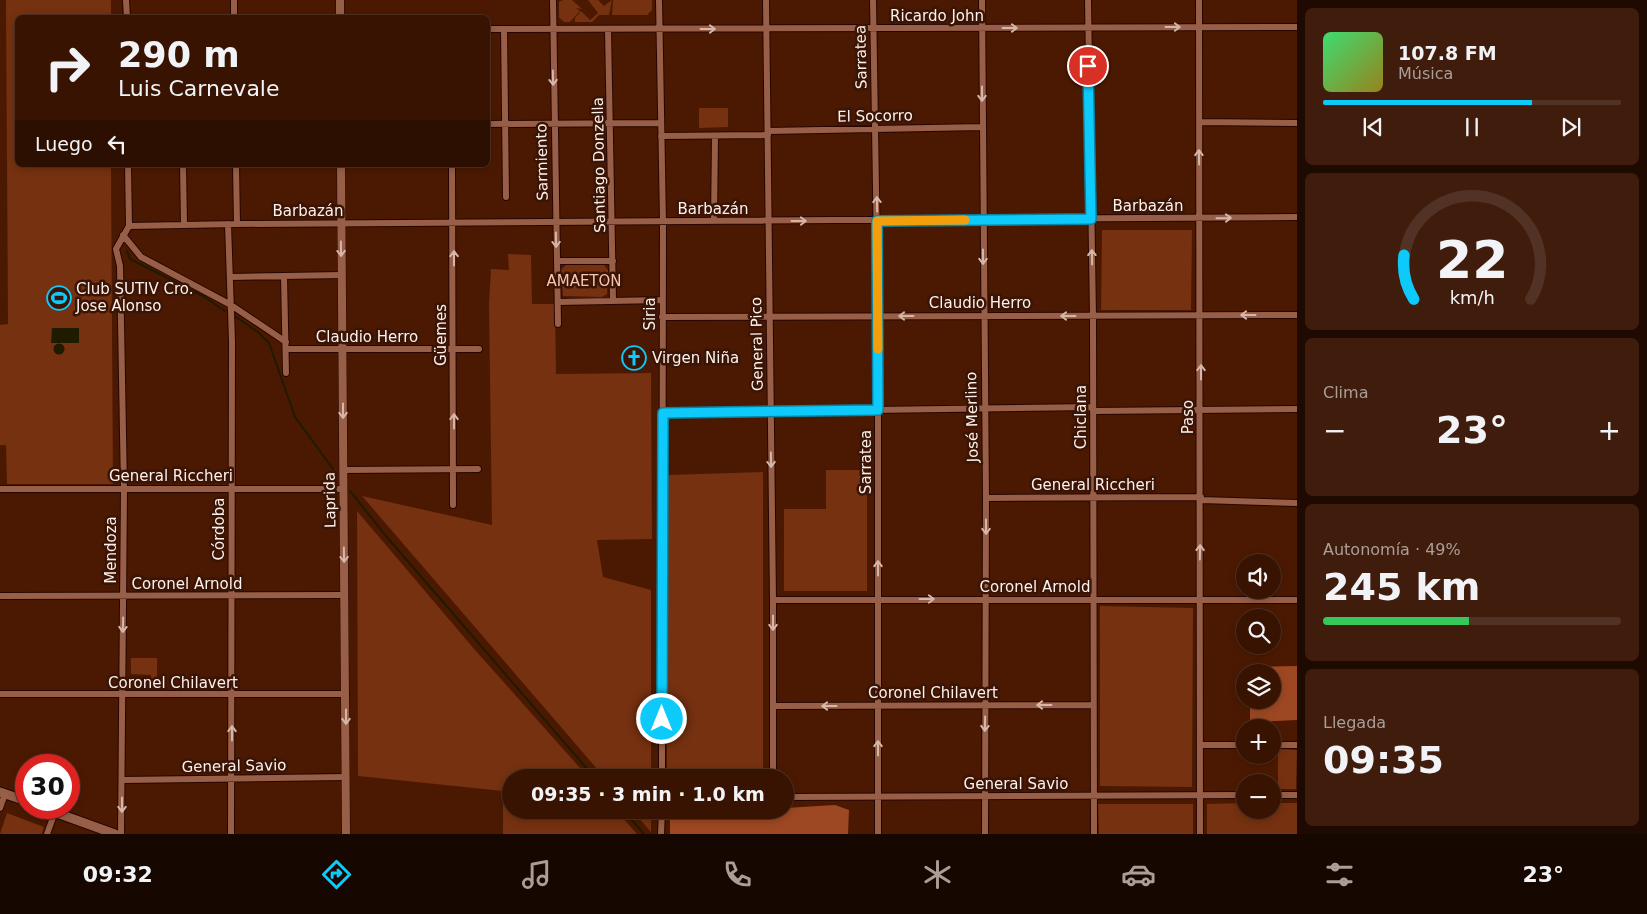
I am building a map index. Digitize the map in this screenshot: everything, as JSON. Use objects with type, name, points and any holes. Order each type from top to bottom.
[{"type":"main road","points":[[3,793],[15,797]]},
{"type":"main road","points":[[74,819],[115,834]]},
{"type":"street","points":[[126,0],[127,15]]},
{"type":"street","points":[[234,0],[234,15]]},
{"type":"street","points":[[340,0],[340,15]]},
{"type":"street","name":"Sarmiento","points":[[553,0],[558,324]]},
{"type":"street","name":"Siria","points":[[659,0],[663,222],[662,769]]},
{"type":"street","name":"General Pico","points":[[766,0],[769,221],[768,317],[773,600],[772,769]]},
{"type":"street","name":"Sarratea","points":[[873,0],[878,316],[878,834]]},
{"type":"street","name":"José Merlino","points":[[982,0],[986,498],[985,834]]},
{"type":"street","name":"Chiclana","points":[[1088,0],[1093,316],[1094,834]]},
{"type":"street","name":"Paso","points":[[1199,0],[1201,315],[1200,834]]},
{"type":"street","name":"Ricardo John","points":[[490,29],[1297,27]]},
{"type":"street","points":[[504,29],[506,197]]},
{"type":"street","name":"Santiago Donzella","points":[[608,29],[613,301]]},
{"type":"street","points":[[490,124],[661,122]]},
{"type":"street","points":[[1199,122],[1297,123]]},
{"type":"street","name":"El Socorro","points":[[661,136],[715,136],[875,128],[982,127]]},
{"type":"street","points":[[714,221],[715,136]]},
{"type":"street","points":[[128,167],[129,226]]},
{"type":"street","points":[[183,167],[184,224]]},
{"type":"street","points":[[236,167],[237,224]]},
{"type":"street","name":"Laprida","points":[[341,167],[346,834]]},
{"type":"street","name":"Güemes","points":[[452,167],[454,223],[453,505]]},
{"type":"street","name":"Barbazán","points":[[129,226],[184,224],[612,223],[1297,217]]},
{"type":"street","name":"Córdoba","points":[[228,224],[230,276],[231,834]]},
{"type":"street","name":"Mendoza","points":[[122,834],[124,489],[120,266],[116,249],[129,226]]},
{"type":"street","points":[[123,236],[141,257],[230,305],[286,345]]},
{"type":"street","points":[[557,261],[613,261]]},
{"type":"street","points":[[230,276],[342,275]]},
{"type":"street","points":[[284,276],[286,373]]},
{"type":"street","points":[[558,302],[662,300]]},
{"type":"street","name":"Claudio Herro","points":[[662,317],[1297,315]]},
{"type":"street","name":"Claudio Herro","points":[[286,345],[343,349],[479,349]]},
{"type":"street","points":[[663,413],[984,408],[1297,409]]},
{"type":"street","points":[[343,470],[478,469]]},
{"type":"street","name":"General Riccheri","points":[[0,489],[343,488]]},
{"type":"street","name":"General Riccheri","points":[[986,498],[1201,498],[1297,503]]},
{"type":"street","name":"Coronel Arnold","points":[[0,596],[345,595]]},
{"type":"street","name":"Coronel Arnold","points":[[773,600],[1297,600]]},
{"type":"street","name":"Coronel Chilavert","points":[[0,694],[232,696],[346,694]]},
{"type":"street","name":"Coronel Chilavert","points":[[772,706],[1093,705]]},
{"type":"street","points":[[1281,745],[1297,744]]},
{"type":"street","points":[[1200,745],[1236,745]]},
{"type":"street","name":"General Savio","points":[[122,780],[346,777]]},
{"type":"street","points":[[0,808],[3,793]]},
{"type":"street","name":"General Savio","points":[[794,797],[1236,795]]},
{"type":"street","points":[[1281,795],[1297,795]]},
{"type":"street","points":[[47,834],[52,819]]},
{"type":"street","points":[[661,834],[662,819]]},
{"type":"green space","points":[[6,0],[111,0],[111,15],[15,15],[15,167],[111,167],[113,484],[7,484],[6,445],[0,445],[0,325],[8,324]]},
{"type":"green space","points":[[572,0],[582,9],[576,8],[580,11],[570,22],[564,22],[559,17],[559,2]]},
{"type":"green space","points":[[588,0],[598,0],[604,6],[612,0],[609,15],[599,15],[592,22],[575,22],[575,18],[581,11],[590,20],[598,13]]},
{"type":"green space","points":[[613,0],[652,0],[652,10],[647,15],[612,15]]},
{"type":"green space","points":[[699,108],[728,108],[728,127],[699,128]]},
{"type":"green space","points":[[1102,230],[1192,230],[1191,310],[1101,310]]},
{"type":"green space","points":[[508,254],[531,255],[532,304],[555,304],[556,374],[651,373],[652,539],[597,540],[603,577],[651,590],[651,769],[597,769],[362,496],[492,525],[489,304],[491,269],[509,270]]},
{"type":"green space","name":"AMAETON","points":[[566,265],[604,265],[608,270],[607,294],[602,297],[563,296],[561,270]]},
{"type":"green space","points":[[826,470],[867,470],[867,591],[784,591],[784,509],[826,509]]},
{"type":"green space","points":[[763,472],[763,769],[667,769],[667,475]]},
{"type":"green space","points":[[357,511],[475,650],[581,769],[502,769],[502,791],[358,776]]},
{"type":"green space","points":[[1100,606],[1193,608],[1192,787],[1100,786]]},
{"type":"green space","points":[[131,658],[157,658],[157,683],[151,682],[151,675],[131,674]]},
{"type":"green space","points":[[1281,749],[1297,750],[1296,789],[1281,789],[1281,774],[1278,774],[1278,764],[1281,764]]},
{"type":"green space","points":[[1236,803],[1236,819],[1281,819],[1281,803],[1297,803],[1297,834],[1207,834],[1207,804]]},
{"type":"green space","points":[[1098,804],[1193,804],[1193,834],[1099,834]]},
{"type":"green space","points":[[7,813],[15,816],[15,819],[23,819],[44,827],[42,834],[0,834]]},
{"type":"green space","points":[[503,819],[624,819],[637,834],[503,834]]},
{"type":"green space","points":[[640,819],[651,819],[651,832]]},
{"type":"shaded area","points":[[52,328],[79,328],[79,343],[51,343]]},
{"type":"shaded area","points":[[59,343],[65,349],[59,355],[53,349]]},
{"type":"shaded area","points":[[1281,666],[1297,666],[1297,720],[1250,719],[1250,709],[1281,709]]},
{"type":"shaded area","points":[[835,805],[849,810],[848,834],[670,834],[670,819],[794,819],[794,808]]},
{"type":"waterway","points":[[127,251],[130,259],[203,296],[225,311]]},
{"type":"waterway","points":[[236,317],[258,332],[269,343],[295,417],[333,469]]},
{"type":"waterway","points":[[350,491],[386,536],[587,769]]},
{"type":"waterway","points":[[631,819],[644,834]]},
{"type":"slow traffic","points":[[878,349],[877,221],[965,220]]},
{"type":"place","name":"Club SUTIV Cro. Jose Alonso","points":[[59,298]]},
{"type":"place","name":"Virgen Niña","points":[[634,358]]},
{"type":"route","points":[[662,719],[663,413],[878,410],[877,221],[1091,219],[1088,66]]}]
